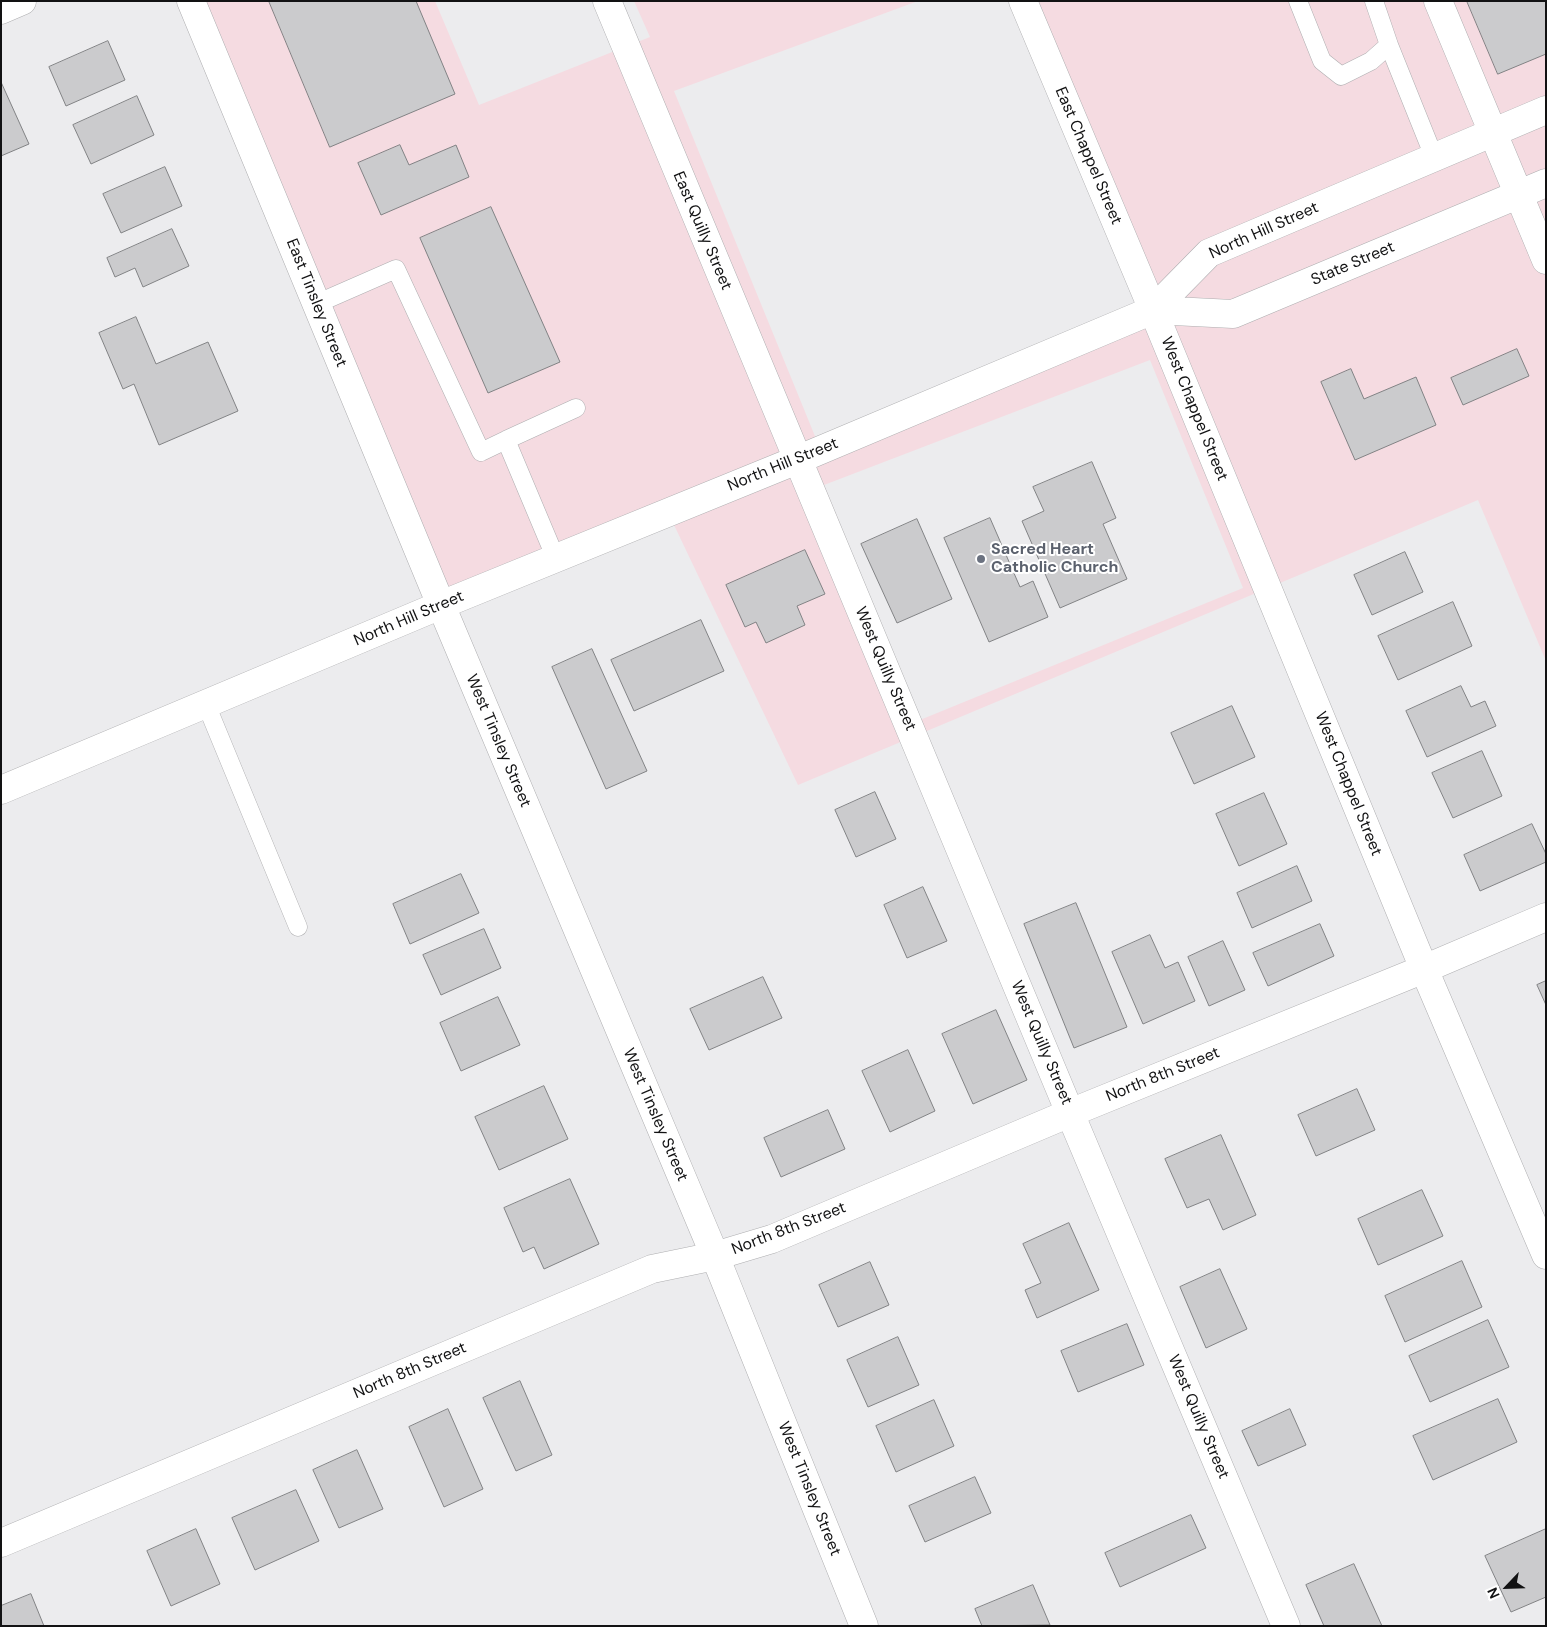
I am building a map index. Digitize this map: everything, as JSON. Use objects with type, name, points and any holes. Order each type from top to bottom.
[{"type":"street","points":[[1,10],[22,1]]},
{"type":"street","name":"East Tinsley Street","points":[[191,1],[441,606]]},
{"type":"street","name":"East Quilly Street","points":[[607,1],[797,460]]},
{"type":"street","name":"East Chappel Street","points":[[1023,1],[1154,310]]},
{"type":"street","points":[[1438,1],[1546,260]]},
{"type":"street","name":"North Hill Street","points":[[1,790],[1154,310],[1209,253],[1546,110]]},
{"type":"street","name":"State Street","points":[[1154,310],[1233,314],[1546,183]]},
{"type":"street","name":"West Chappel Street","points":[[1154,310],[1424,969],[1546,1255]]},
{"type":"street","name":"West Quilly Street","points":[[797,460],[1286,1626]]},
{"type":"street","name":"West Tinsley Street","points":[[441,606],[714,1256],[864,1626]]},
{"type":"street","name":"North 8th Street","points":[[1,1543],[652,1269],[714,1256],[772,1239],[1070,1113],[1424,969],[1546,917]]},
{"type":"lane","points":[[1298,1],[1322,61],[1341,76],[1371,61],[1389,45]]},
{"type":"lane","points":[[1374,1],[1389,45],[1434,157]]},
{"type":"lane","points":[[316,304],[396,269],[481,452],[576,408]]},
{"type":"lane","points":[[506,440],[556,558]]},
{"type":"lane","points":[[206,704],[298,927]]},
{"type":"shaded area","points":[[197,1],[435,1],[479,105],[650,37],[634,1],[918,1],[674,91],[819,446],[1157,320],[1032,1],[1546,1],[1546,661],[1478,500],[798,785],[664,504],[446,597]],"holes":[[[1150,360],[1243,588],[920,720],[824,485]]]},
{"type":"building","points":[[269,1],[416,1],[455,94],[330,147]]},
{"type":"building","points":[[1467,1],[1546,1],[1546,54],[1498,74]]},
{"type":"building","points":[[108,41],[125,80],[66,106],[49,67]]},
{"type":"building","points":[[1,82],[29,144],[1,156]]},
{"type":"building","points":[[137,96],[154,135],[91,164],[73,125]]},
{"type":"building","points":[[400,145],[409,165],[456,145],[469,177],[381,215],[358,163]]},
{"type":"building","points":[[165,167],[182,206],[121,233],[103,194]]},
{"type":"building","points":[[491,207],[560,362],[488,393],[420,238]]},
{"type":"building","points":[[172,229],[189,266],[143,287],[135,268],[115,277],[107,258]]},
{"type":"building","points":[[136,317],[156,364],[208,342],[238,411],[159,445],[134,384],[123,389],[99,333]]},
{"type":"building","points":[[1517,349],[1529,376],[1463,405],[1451,378]]},
{"type":"building","points":[[1351,369],[1364,399],[1416,377],[1436,425],[1355,460],[1321,382]]},
{"type":"building","points":[[1092,462],[1116,518],[1103,524],[1127,579],[1060,608],[1022,521],[1044,511],[1033,487]]},
{"type":"building","name":"Sacred Heart Catholic Church","points":[[990,518],[1020,587],[1033,581],[1048,617],[989,642],[944,538]]},
{"type":"building","points":[[917,519],[952,599],[897,623],[861,544]]},
{"type":"building","points":[[805,550],[825,594],[797,606],[805,625],[766,643],[756,622],[745,627],[726,585]]},
{"type":"building","points":[[1405,552],[1423,592],[1372,615],[1354,575]]},
{"type":"building","points":[[1453,602],[1472,646],[1398,680],[1378,636]]},
{"type":"building","points":[[701,620],[724,671],[634,711],[611,660]]},
{"type":"building","points":[[592,649],[647,771],[606,789],[552,667]]},
{"type":"building","points":[[1461,686],[1471,707],[1485,701],[1496,726],[1427,757],[1406,711]]},
{"type":"building","points":[[1232,706],[1255,757],[1194,784],[1171,733]]},
{"type":"building","points":[[1482,751],[1502,796],[1453,818],[1432,773]]},
{"type":"building","points":[[875,792],[896,839],[856,857],[835,810]]},
{"type":"building","points":[[1264,793],[1287,844],[1239,866],[1216,814]]},
{"type":"building","points":[[1532,824],[1546,854],[1546,862],[1480,891],[1464,855]]},
{"type":"building","points":[[1297,866],[1312,901],[1252,928],[1237,893]]},
{"type":"building","points":[[461,874],[479,913],[410,944],[393,904]]},
{"type":"building","points":[[923,887],[947,941],[907,958],[884,905]]},
{"type":"building","points":[[1076,903],[1127,1027],[1074,1048],[1024,924]]},
{"type":"building","points":[[1320,924],[1334,956],[1268,986],[1253,953]]},
{"type":"building","points":[[484,929],[501,968],[441,995],[423,955]]},
{"type":"building","points":[[1150,935],[1165,968],[1178,962],[1195,1001],[1143,1024],[1112,952]]},
{"type":"building","points":[[1223,941],[1245,990],[1209,1006],[1188,957]]},
{"type":"building","points":[[763,977],[782,1018],[709,1050],[690,1009]]},
{"type":"building","points":[[1546,981],[1546,1005],[1537,985]]},
{"type":"building","points":[[498,997],[520,1045],[461,1071],[440,1023]]},
{"type":"building","points":[[996,1010],[1027,1080],[973,1104],[942,1034]]},
{"type":"building","points":[[908,1050],[935,1111],[890,1132],[862,1071]]},
{"type":"building","points":[[544,1086],[568,1139],[499,1170],[475,1117]]},
{"type":"building","points":[[1357,1089],[1375,1130],[1316,1156],[1298,1115]]},
{"type":"building","points":[[828,1110],[845,1149],[781,1177],[764,1138]]},
{"type":"building","points":[[1221,1135],[1256,1215],[1223,1230],[1209,1199],[1187,1208],[1165,1159]]},
{"type":"building","points":[[570,1179],[599,1244],[544,1269],[534,1247],[523,1252],[504,1208]]},
{"type":"building","points":[[1422,1190],[1443,1236],[1378,1265],[1358,1219]]},
{"type":"building","points":[[1069,1223],[1099,1290],[1037,1318],[1025,1290],[1041,1283],[1023,1244]]},
{"type":"building","points":[[1462,1261],[1482,1307],[1405,1342],[1385,1296]]},
{"type":"building","points":[[870,1262],[889,1305],[838,1327],[819,1285]]},
{"type":"building","points":[[1220,1269],[1247,1329],[1206,1348],[1180,1287]]},
{"type":"building","points":[[1488,1320],[1509,1367],[1430,1402],[1409,1356]]},
{"type":"building","points":[[1127,1324],[1144,1365],[1078,1392],[1061,1351]]},
{"type":"building","points":[[898,1337],[919,1385],[868,1407],[847,1360]]},
{"type":"building","points":[[520,1381],[552,1455],[516,1471],[483,1398]]},
{"type":"building","points":[[1498,1399],[1517,1442],[1433,1480],[1413,1436]]},
{"type":"building","points":[[934,1400],[954,1446],[896,1472],[876,1426]]},
{"type":"building","points":[[448,1409],[483,1489],[444,1507],[409,1427]]},
{"type":"building","points":[[1290,1409],[1306,1445],[1258,1466],[1242,1431]]},
{"type":"building","points":[[357,1450],[383,1509],[339,1528],[313,1470]]},
{"type":"building","points":[[975,1477],[991,1513],[925,1542],[909,1506]]},
{"type":"building","points":[[296,1490],[319,1541],[255,1570],[232,1518]]},
{"type":"building","points":[[1191,1515],[1206,1548],[1120,1587],[1105,1553]]},
{"type":"building","points":[[196,1529],[220,1584],[171,1606],[147,1551]]},
{"type":"building","points":[[1546,1529],[1546,1597],[1511,1612],[1485,1556]]},
{"type":"building","points":[[1354,1564],[1382,1626],[1324,1626],[1306,1585]]},
{"type":"building","points":[[1033,1585],[1050,1625],[982,1626],[975,1609]]},
{"type":"building","points":[[31,1594],[44,1626],[1,1626],[1,1606]]},
{"type":"place","name":"Sacred Heart Catholic Church","points":[[981,559]]}]
